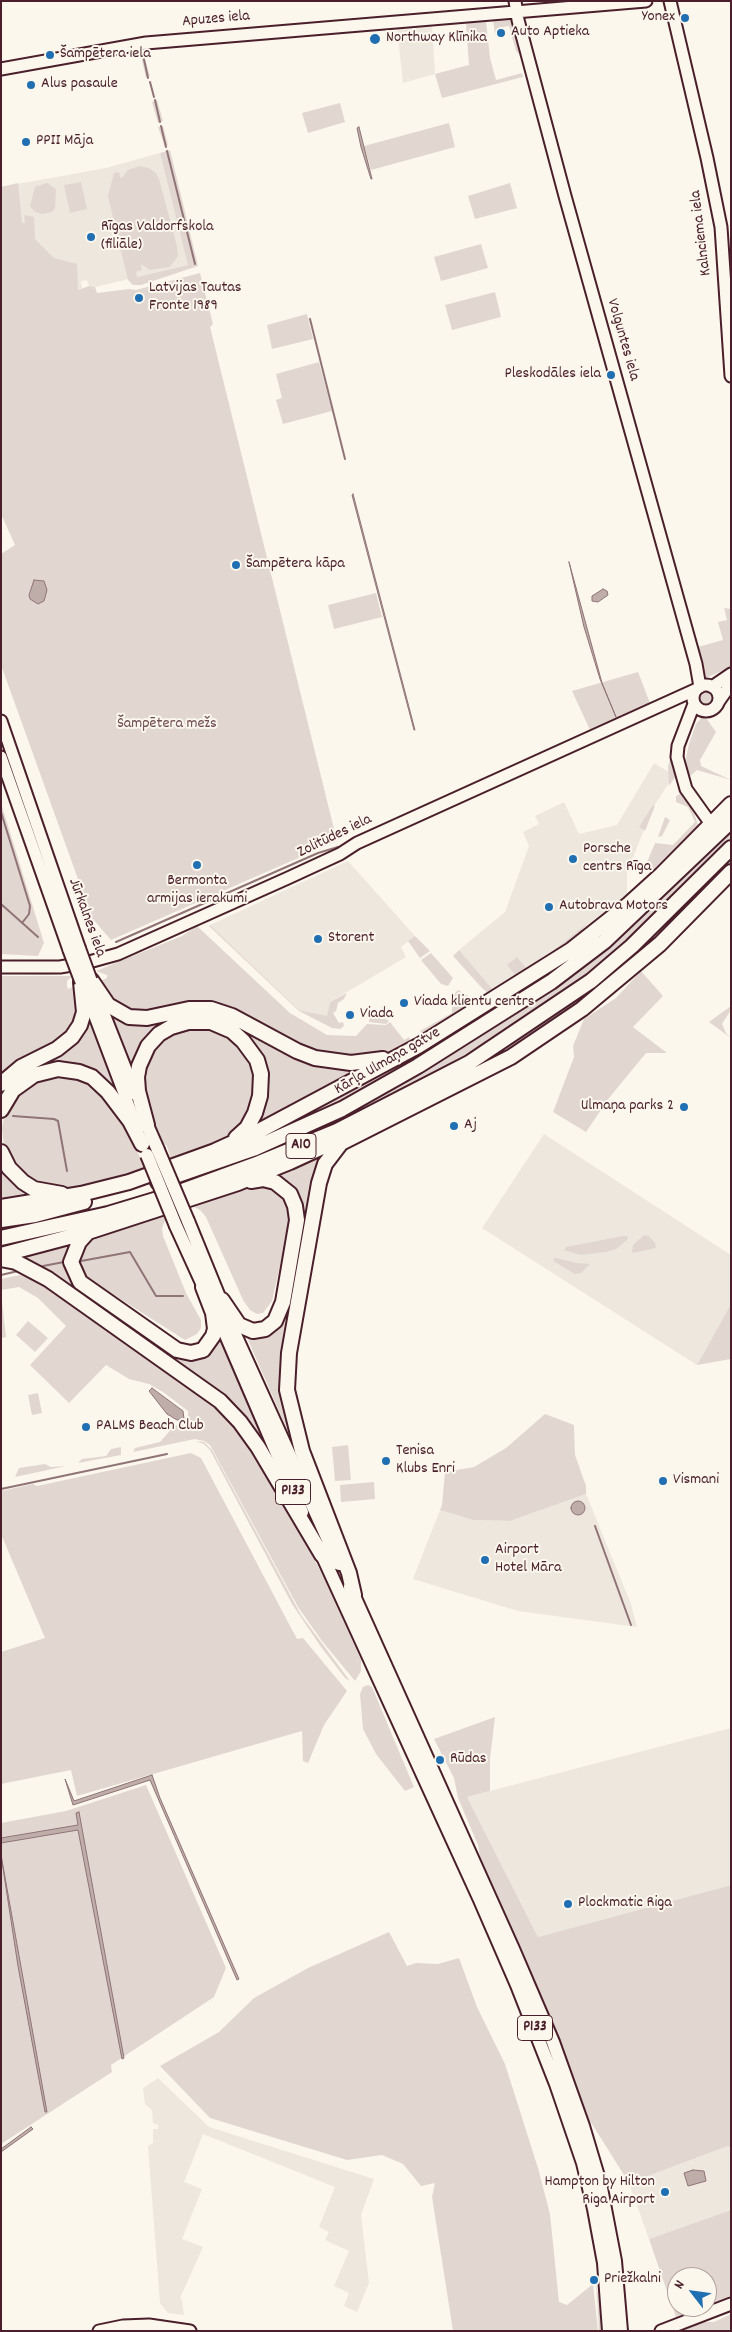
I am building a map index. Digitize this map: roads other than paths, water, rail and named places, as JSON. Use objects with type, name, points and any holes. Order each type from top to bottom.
[{"type":"highway","points":[[443,1032],[571,950],[629,904],[731,804]]},
{"type":"highway","name":"Kārļa Ulmaņa gatve","points":[[1,1220],[35,1215],[162,1181],[253,1149],[342,1109],[380,1089],[551,982],[605,941],[731,821]]},
{"type":"highway","name":"A10","points":[[1,1238],[108,1214],[171,1195],[259,1164],[328,1134],[469,1062],[574,993],[627,951],[731,848]]},
{"type":"highway","points":[[1,1255],[88,1232],[238,1183],[366,1128],[511,1057],[582,1009],[660,944],[731,872]]},
{"type":"highway","points":[[86,981],[108,1005],[130,1017],[147,1018],[190,1009],[211,1010],[232,1016],[306,1055],[332,1061],[368,1062],[407,1051]]},
{"type":"highway","points":[[1,1084],[21,1067],[57,1049],[72,1037],[84,1012],[86,981]]},
{"type":"highway","points":[[470,1076],[552,1018],[574,993]]},
{"type":"highway","points":[[1,1207],[80,1194],[160,1172],[215,1151],[264,1128],[443,1032],[479,1016],[513,1006]]},
{"type":"highway","points":[[147,1124],[137,1077],[139,1066],[148,1046],[159,1034],[179,1024],[196,1021],[218,1024],[232,1031],[248,1046],[257,1060],[262,1082],[258,1106],[250,1123],[239,1136],[215,1151]]},
{"type":"highway","points":[[1,1110],[13,1090],[34,1074],[58,1069],[79,1072],[92,1077],[108,1092],[149,1150]]},
{"type":"highway","points":[[354,1595],[349,1573],[302,1451],[286,1390],[287,1369],[322,1174],[331,1154],[341,1143],[366,1128]]},
{"type":"highway","points":[[1,1152],[14,1174],[29,1186],[47,1192],[80,1194]]},
{"type":"highway","points":[[222,1300],[234,1320],[248,1330],[265,1329],[275,1322],[283,1302],[296,1220],[296,1206],[290,1194],[283,1187],[263,1179],[238,1183]]},
{"type":"highway","points":[[88,1232],[79,1242],[71,1262],[80,1282],[176,1350],[191,1353],[203,1350],[213,1336],[215,1329],[213,1313],[202,1286]]},
{"type":"highway","points":[[1,1259],[16,1262],[48,1279],[220,1401],[240,1422],[258,1447],[322,1555]]},
{"type":"main road","name":"P133","points":[[147,1124],[149,1150],[182,1224],[222,1300],[228,1319],[354,1595],[553,2042],[583,2126],[600,2183],[615,2261],[621,2331]]},
{"type":"main road","name":"P133","points":[[182,1224],[202,1286],[218,1316],[322,1555],[480,1900],[553,2075],[583,2164],[594,2209],[604,2263],[609,2331]]},
{"type":"street","name":"Apuzes iela","points":[[1,69],[146,43],[516,6],[646,1]]},
{"type":"street","name":"Kalnciema iela","points":[[670,1],[707,158],[721,227],[731,376]]},
{"type":"street","name":"Volguntes iela","points":[[516,6],[565,196],[696,664],[698,688]]},
{"type":"street","points":[[711,824],[686,789],[679,766],[678,746],[696,705],[693,695],[698,688],[712,687],[731,674]]},
{"type":"street","points":[[696,705],[712,710],[731,684]]},
{"type":"street","points":[[712,687],[719,695],[719,701]]},
{"type":"street","name":"Zolitūdes iela","points":[[1,967],[44,968],[89,962],[118,954],[198,919],[524,766],[698,688]]},
{"type":"street","name":"Zolitūdes iela","points":[[674,700],[696,705]]},
{"type":"street","name":"Jūrkalnes iela","points":[[1,721],[74,949]]},
{"type":"street","name":"Jūrkalnes iela","points":[[1,757],[149,1150]]},
{"type":"street","name":"Jūrkalnes iela","points":[[86,981],[147,1124]]},
{"type":"street","points":[[661,2331],[731,2304]]},
{"type":"street","points":[[99,2331],[123,2326],[149,2325],[190,2331]]},
{"type":"waterway","points":[[142,50],[148,78]]},
{"type":"waterway","points":[[150,82],[154,97]]},
{"type":"waterway","points":[[155,100],[160,122]]},
{"type":"waterway","points":[[161,126],[166,147]]},
{"type":"waterway","points":[[167,151],[195,264]]},
{"type":"waterway","points":[[310,319],[345,459]]},
{"type":"waterway","points":[[670,592],[677,615]]},
{"type":"waterway","points":[[1,812],[30,906],[29,914],[22,923]]},
{"type":"waterway","points":[[116,942],[318,853],[338,847]]},
{"type":"waterway","points":[[1,904],[38,937]]},
{"type":"waterway","points":[[13,1116],[54,1119],[58,1121],[67,1171]]},
{"type":"waterway","points":[[81,1261],[130,1252],[156,1296],[183,1296]]},
{"type":"waterway","points":[[43,1266],[64,1262]]},
{"type":"waterway","points":[[1,1275],[18,1271]]},
{"type":"waterway","points":[[1,1489],[167,1454]]},
{"type":"waterway","points":[[595,1526],[631,1625]]},
{"type":"place","name":"Yonex","points":[[685,18]]},
{"type":"place","name":"Auto Aptieka","points":[[501,33]]},
{"type":"place","name":"Northway Klīnika","points":[[375,39]]},
{"type":"place","name":"Šampētera iela","points":[[50,55]]},
{"type":"place","name":"Alus pasaule","points":[[31,85]]},
{"type":"place","name":"PPII Māja","points":[[26,142]]},
{"type":"place","name":"Rīgas Valdorfskola (filiāle)","points":[[91,237]]},
{"type":"place","name":"Latvijas Tautas Fronte 1989","points":[[139,298]]},
{"type":"place","name":"Pleskodāles iela","points":[[611,375]]},
{"type":"place","name":"Šampētera kāpa","points":[[236,565]]},
{"type":"place","name":"Porsche centrs Rīga","points":[[573,859]]},
{"type":"place","name":"Bermonta armijas ierakumi","points":[[197,865]]},
{"type":"place","name":"Autobrava Motors","points":[[549,907]]},
{"type":"place","name":"Storent","points":[[318,939]]},
{"type":"place","name":"Viada klientu centrs","points":[[404,1003]]},
{"type":"place","name":"Viada","points":[[350,1015]]},
{"type":"place","name":"Ulmaņa parks 2","points":[[684,1107]]},
{"type":"place","name":"Aj","points":[[454,1126]]},
{"type":"place","name":"PALMS Beach Club","points":[[86,1427]]},
{"type":"place","name":"Tenisa Klubs Enri","points":[[386,1461]]},
{"type":"place","name":"Vismani","points":[[663,1481]]},
{"type":"place","name":"Airport Hotel Māra","points":[[485,1560]]},
{"type":"place","name":"Rūdas","points":[[440,1760]]},
{"type":"place","name":"Plockmatic Riga","points":[[568,1904]]},
{"type":"place","name":"Hampton by Hilton Riga Airport","points":[[665,2192]]},
{"type":"place","name":"Priežkalni","points":[[594,2280]]},
{"type":"park label","name":"Šampētera mežs","points":[[167,725]]}]
